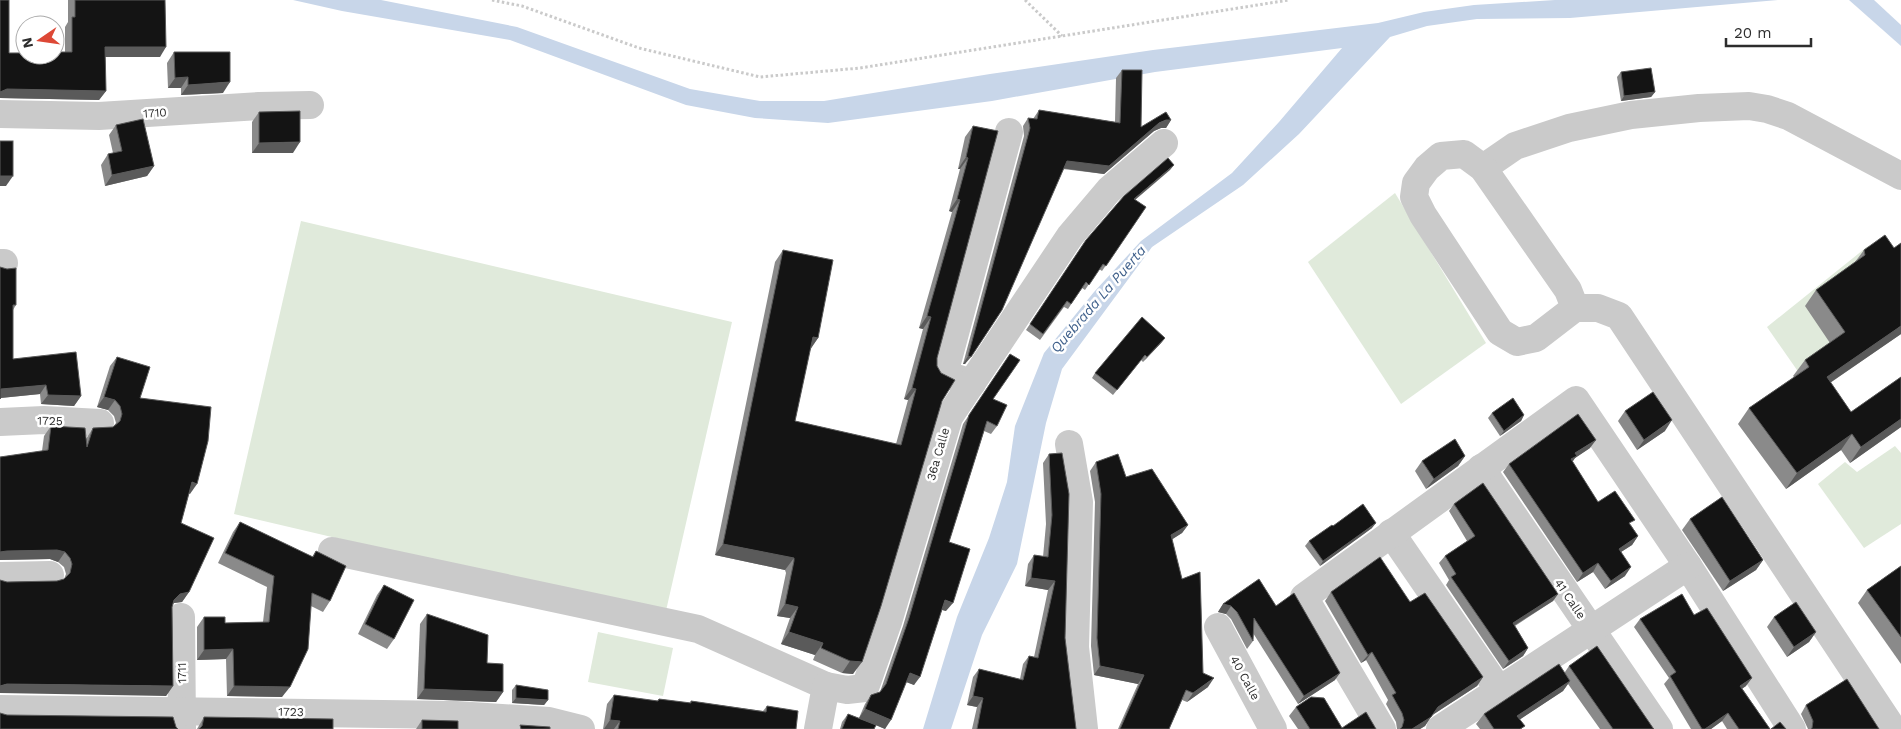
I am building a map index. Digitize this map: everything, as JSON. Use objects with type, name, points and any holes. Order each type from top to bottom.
[{"type":"street","name":"1710","points":[[0,114],[99,116],[259,106],[310,105]]},
{"type":"street","points":[[1483,168],[1515,146],[1569,128],[1631,116],[1699,108],[1750,106],[1788,116],[1901,176]]},
{"type":"street","points":[[972,383],[944,374],[1009,132]]},
{"type":"street","name":"36a Calle","points":[[826,686],[847,690],[866,688],[888,622],[948,418],[1070,236],[1109,190],[1164,143]]},
{"type":"street","points":[[1575,308],[1568,290],[1483,168],[1464,154],[1441,156],[1427,168],[1416,183],[1414,196],[1429,224],[1500,332],[1517,342],[1536,338],[1575,308],[1598,308],[1618,316],[1893,729]]},
{"type":"street","points":[[1382,729],[1304,597],[1576,400],[1688,566],[1792,729]]},
{"type":"street","name":"1725","points":[[0,422],[44,420],[100,423]]},
{"type":"street","points":[[1069,444],[1079,502],[1075,647],[1084,729]]},
{"type":"street","name":"41 Calle","points":[[1481,468],[1659,729]]},
{"type":"street","points":[[1391,533],[1499,690]]},
{"type":"street","points":[[332,551],[698,629],[826,686],[818,729]]},
{"type":"street","points":[[1440,729],[1688,566]]},
{"type":"street","points":[[0,576],[50,575]]},
{"type":"street","name":"1711","points":[[181,617],[182,720]]},
{"type":"street","name":"40 Calle","points":[[1218,627],[1273,729]]},
{"type":"street","name":"1723","points":[[0,709],[182,720],[456,722],[549,720],[581,729]]},
{"type":"path","points":[[492,0],[522,6],[639,48],[760,77],[860,68],[1289,0]]},
{"type":"path","points":[[1025,0],[1062,36]]},
{"type":"green space","points":[[1395,193],[1486,343],[1401,404],[1308,262]]},
{"type":"green space","points":[[301,221],[732,322],[665,615],[234,514]]},
{"type":"green space","points":[[1868,246],[1901,296],[1806,383],[1767,327]]},
{"type":"green space","points":[[1895,446],[1901,453],[1901,524],[1864,548],[1818,484],[1845,462],[1857,472]]},
{"type":"green space","points":[[598,632],[673,648],[663,696],[588,682]]},
{"type":"water","name":"Quebrada La Puerta","points":[[293,0],[381,0],[517,27],[690,89],[760,101],[824,101],[1153,50],[1378,23],[1424,12],[1474,5],[1555,0],[1778,0],[1570,18],[1477,19],[1427,26],[1390,37],[1299,134],[1243,185],[1152,247],[1062,369],[1046,423],[1017,564],[982,635],[951,729],[923,729],[957,617],[989,538],[1007,482],[1015,426],[1044,353],[1094,292],[1141,241],[1232,173],[1279,122],[1342,48],[1155,72],[992,101],[828,123],[755,118],[686,105],[510,40],[342,11]]},
{"type":"water","points":[[1849,0],[1874,0],[1901,25],[1901,46]]},
{"type":"building","points":[[0,0],[9,0],[9,53],[15,53],[15,65],[65,65],[65,52],[72,52],[72,17],[75,17],[75,0],[165,0],[166,47],[105,47],[106,91],[7,89],[0,92]]},
{"type":"building","points":[[174,52],[230,52],[230,82],[188,85],[188,77],[175,78]]},
{"type":"building","points":[[1651,68],[1655,92],[1624,96],[1621,72]]},
{"type":"building","points":[[1122,70],[1142,70],[1141,127],[1166,112],[1171,120],[1159,123],[1109,166],[1067,161],[1002,310],[971,357],[968,356],[1030,128],[1028,118],[1037,119],[1039,110],[1120,123]]},
{"type":"building","points":[[300,111],[300,142],[259,143],[259,112]]},
{"type":"building","points":[[143,119],[154,166],[112,175],[108,154],[122,151],[116,125]]},
{"type":"building","points":[[973,126],[998,131],[937,358],[937,366],[941,373],[955,380],[942,401],[881,606],[862,662],[850,661],[821,648],[823,643],[789,632],[798,607],[785,604],[794,558],[723,544],[783,250],[833,260],[818,338],[813,337],[795,421],[901,445],[916,389],[912,388],[931,317],[927,316],[960,200],[957,199],[968,158],[966,157]]},
{"type":"building","points":[[0,141],[13,141],[13,176],[0,176]]},
{"type":"building","points":[[1168,158],[1174,165],[1134,199],[1146,207],[1106,266],[1103,264],[1089,285],[1086,282],[1071,304],[1067,301],[1043,334],[1030,324],[1086,240],[1124,196]]},
{"type":"building","points":[[1885,235],[1894,248],[1901,243],[1901,326],[1827,377],[1851,412],[1901,377],[1901,419],[1861,447],[1852,434],[1797,473],[1749,408],[1809,367],[1805,360],[1845,332],[1816,290],[1865,255],[1864,250]]},
{"type":"building","points":[[0,267],[7,269],[16,268],[16,305],[13,305],[13,359],[76,352],[81,396],[48,395],[46,385],[1,389],[0,399]]},
{"type":"building","points":[[1142,317],[1165,338],[1147,357],[1145,355],[1117,390],[1095,373]]},
{"type":"building","points":[[1010,354],[1020,360],[993,399],[1007,405],[997,426],[987,421],[949,542],[970,549],[953,603],[945,600],[920,677],[910,673],[891,720],[865,709],[871,695],[880,692],[886,684],[909,618],[969,415]]},
{"type":"building","points":[[117,357],[150,367],[140,398],[211,407],[208,441],[197,484],[192,482],[181,523],[214,538],[189,592],[180,594],[174,600],[172,607],[173,686],[7,684],[0,686],[0,580],[7,582],[57,581],[64,579],[70,573],[72,564],[65,552],[57,550],[0,552],[0,457],[48,450],[51,426],[85,428],[87,447],[93,428],[113,427],[120,421],[122,414],[120,406],[115,400],[104,397]]},
{"type":"building","points":[[1653,392],[1672,420],[1644,440],[1625,411]]},
{"type":"building","points":[[1513,398],[1524,415],[1504,431],[1492,413]]},
{"type":"building","points":[[1578,414],[1596,440],[1575,453],[1577,456],[1571,459],[1598,502],[1615,491],[1635,520],[1629,523],[1638,536],[1619,549],[1631,567],[1611,581],[1598,563],[1583,573],[1509,464]]},
{"type":"building","points":[[1455,439],[1465,456],[1434,479],[1422,461]]},
{"type":"building","points":[[1062,453],[1069,494],[1065,638],[1076,729],[977,729],[983,698],[973,696],[979,669],[1023,680],[1029,656],[1038,658],[1055,581],[1031,578],[1034,555],[1048,557],[1052,515],[1049,454]]},
{"type":"building","points":[[1118,454],[1126,477],[1152,469],[1188,525],[1171,535],[1182,579],[1200,572],[1203,673],[1214,678],[1193,693],[1186,690],[1169,729],[1120,729],[1144,675],[1100,666],[1097,638],[1101,494],[1096,462]]},
{"type":"building","points":[[1483,483],[1558,594],[1513,623],[1528,648],[1509,661],[1451,577],[1456,574],[1445,556],[1475,536],[1454,504]]},
{"type":"building","points":[[1722,497],[1763,560],[1730,581],[1690,519]]},
{"type":"building","points":[[1363,504],[1376,523],[1323,561],[1309,541]]},
{"type":"building","points":[[240,522],[313,557],[316,551],[346,566],[330,601],[312,593],[308,649],[290,687],[234,686],[233,649],[204,650],[204,617],[225,617],[225,623],[269,622],[274,576],[225,553]]},
{"type":"building","points":[[1380,557],[1410,602],[1425,593],[1483,677],[1438,707],[1431,717],[1412,729],[1400,729],[1404,720],[1392,695],[1396,693],[1372,652],[1368,655],[1331,592]]},
{"type":"building","points":[[1901,566],[1901,637],[1867,590]]},
{"type":"building","points":[[1259,579],[1276,606],[1294,593],[1340,673],[1304,696],[1254,618],[1253,641],[1237,612],[1231,606],[1223,604]]},
{"type":"building","points":[[384,585],[414,600],[394,639],[365,624]]},
{"type":"building","points":[[1682,594],[1694,615],[1707,608],[1752,678],[1740,686],[1770,729],[1739,729],[1728,713],[1705,729],[1702,729],[1670,676],[1676,672],[1640,619]]},
{"type":"building","points":[[1796,602],[1816,632],[1794,647],[1774,617]]},
{"type":"building","points":[[427,614],[488,635],[487,663],[503,664],[503,692],[424,689]]},
{"type":"building","points":[[1597,646],[1654,729],[1613,729],[1569,666]]},
{"type":"building","points":[[1559,664],[1570,681],[1517,716],[1525,726],[1520,729],[1494,729],[1484,714]]},
{"type":"building","points":[[1847,679],[1879,729],[1811,729],[1813,721],[1806,705]]},
{"type":"building","points":[[516,685],[548,690],[548,700],[516,698]]},
{"type":"building","points":[[614,695],[658,701],[659,699],[691,703],[691,701],[766,712],[767,706],[798,711],[796,729],[618,729],[620,721],[610,720]]},
{"type":"building","points":[[1311,697],[1324,698],[1342,728],[1366,712],[1376,729],[1310,729],[1296,707]]},
{"type":"building","points":[[0,713],[7,715],[173,717],[178,729],[0,729]]},
{"type":"building","points":[[848,714],[876,725],[874,729],[842,729]]},
{"type":"building","points":[[204,717],[333,719],[333,729],[199,729],[202,726]]},
{"type":"building","points":[[422,720],[458,721],[458,729],[422,729]]},
{"type":"building","points":[[1780,722],[1786,729],[1771,729]]},
{"type":"building","points":[[520,725],[550,727],[550,729],[521,729]]}]
